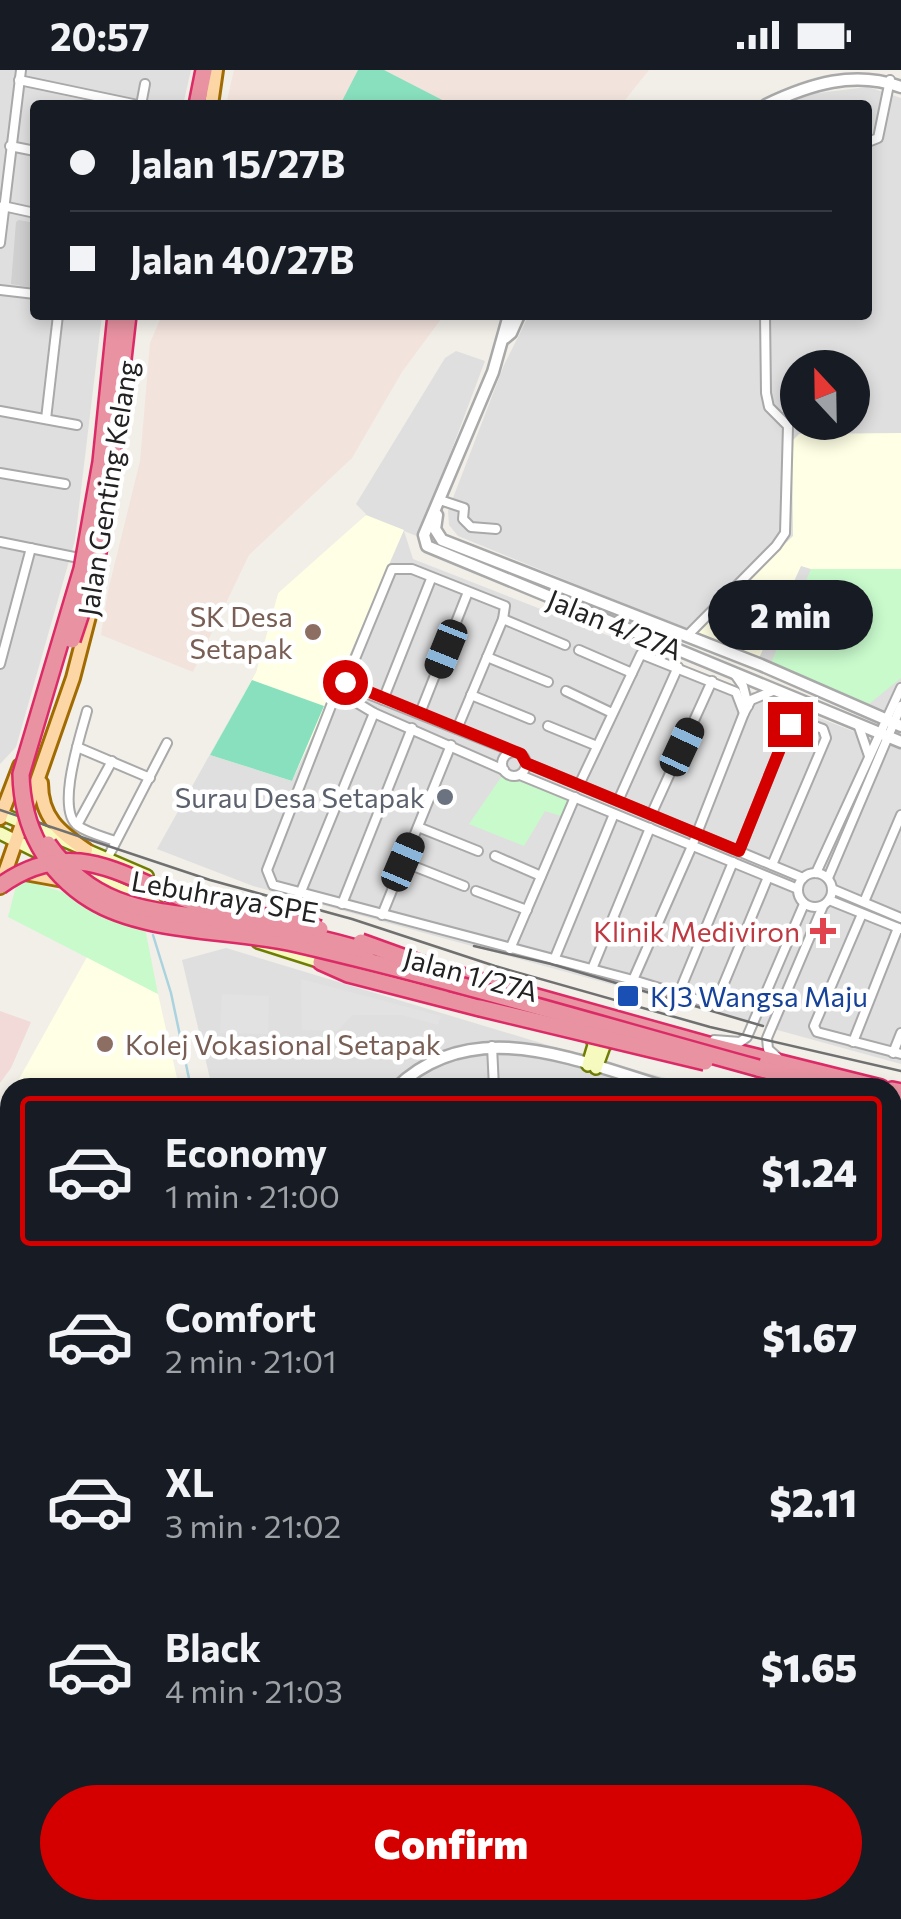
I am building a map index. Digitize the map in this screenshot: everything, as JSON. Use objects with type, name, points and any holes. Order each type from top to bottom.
[{"type":"highway","points":[[195,100],[201,70]]},
{"type":"highway","points":[[210,100],[215,70]]},
{"type":"highway","name":"Lebuhraya SPE","points":[[115,320],[101,462],[82,570],[21,774],[22,802],[30,830],[51,866],[93,902],[128,917],[292,942],[795,1078]]},
{"type":"highway","name":"Lebuhraya SPE","points":[[131,320],[94,574],[31,766],[30,787],[40,828],[72,873],[116,902],[150,912],[266,926],[841,1078]]},
{"type":"highway","points":[[1,884],[26,870],[54,863],[93,864],[192,902],[299,923],[433,968]]},
{"type":"highway","points":[[321,962],[348,974],[668,1056],[758,1068]]},
{"type":"main road","name":"Jalan Genting Kelang","points":[[0,815],[21,764],[63,629],[93,492],[115,320]]},
{"type":"main road","name":"Jalan Genting Kelang","points":[[1,884],[73,678],[100,572],[131,320]]},
{"type":"main road","points":[[0,786],[21,764]]},
{"type":"main road","points":[[42,770],[42,797],[50,821],[86,850]]},
{"type":"main road","name":"Jalan 1/27A","points":[[0,815],[168,885],[254,915],[854,1078]]},
{"type":"main road","name":"Jalan 1/27A","points":[[0,833],[104,884],[222,931],[321,962],[481,996],[778,1078]]},
{"type":"main road","points":[[42,854],[36,846],[37,839],[49,834]]},
{"type":"main road","points":[[1,884],[17,872],[104,884]]},
{"type":"main road","points":[[580,1025],[594,1041],[592,1066]]},
{"type":"main road","points":[[592,1066],[606,1042],[622,1036]]},
{"type":"street","points":[[778,100],[841,74],[865,73],[901,87]]},
{"type":"street","points":[[0,243],[20,75],[120,100]]},
{"type":"street","points":[[872,140],[878,138],[890,80]]},
{"type":"street","points":[[141,100],[145,84]]},
{"type":"street","points":[[10,146],[30,149]]},
{"type":"street","points":[[4,206],[30,212]]},
{"type":"street","points":[[0,290],[30,293]]},
{"type":"street","points":[[46,418],[57,320]]},
{"type":"street","name":"Jalan 4/27A","points":[[508,320],[505,338],[424,534],[427,546],[890,739]]},
{"type":"street","name":"Jalan 4/27A","points":[[505,338],[512,333],[516,320]]},
{"type":"street","points":[[686,636],[785,534],[788,426],[769,407],[765,320]]},
{"type":"street","points":[[0,410],[77,424]]},
{"type":"street","points":[[0,473],[65,484]]},
{"type":"street","points":[[439,502],[464,508],[464,520],[472,528],[496,528]]},
{"type":"street","name":"Jalan 4/27A","points":[[439,502],[435,529],[442,540],[893,723]]},
{"type":"street","points":[[0,542],[79,558]]},
{"type":"street","points":[[0,664],[32,548]]},
{"type":"street","points":[[458,729],[505,606],[412,569],[392,569],[266,870],[272,885],[715,1005],[768,877]]},
{"type":"street","points":[[383,700],[432,579]]},
{"type":"street","points":[[420,713],[468,592]]},
{"type":"street","points":[[591,615],[596,602]]},
{"type":"street","points":[[503,619],[565,646]]},
{"type":"street","points":[[579,650],[632,673]]},
{"type":"street","points":[[579,785],[641,654],[736,692],[746,709]]},
{"type":"street","points":[[487,657],[548,682]]},
{"type":"street","points":[[618,801],[678,667]]},
{"type":"street","points":[[732,671],[743,686],[746,709]]},
{"type":"street","points":[[651,814],[712,681]]},
{"type":"street","points":[[343,687],[521,754],[526,763],[803,878],[816,873],[828,878]]},
{"type":"street","points":[[343,687],[374,713],[509,775],[520,775],[798,889]]},
{"type":"street","points":[[777,1057],[768,1049],[767,1038],[832,889],[828,878],[890,739],[901,688]]},
{"type":"street","points":[[632,980],[692,846],[746,709],[751,700],[777,690]]},
{"type":"street","points":[[566,691],[612,713]]},
{"type":"street","points":[[471,695],[530,719]]},
{"type":"street","points":[[87,711],[68,798],[70,817],[76,825],[115,841]]},
{"type":"street","points":[[300,894],[374,713]]},
{"type":"street","points":[[739,851],[793,720],[826,732],[772,865]]},
{"type":"street","points":[[858,724],[869,756]]},
{"type":"street","points":[[548,726],[597,746]]},
{"type":"street","points":[[342,904],[412,728]]},
{"type":"street","points":[[816,873],[869,756],[890,739]]},
{"type":"street","points":[[107,859],[167,744]]},
{"type":"street","points":[[382,915],[451,746]]},
{"type":"street","points":[[77,747],[150,778]]},
{"type":"street","points":[[504,770],[504,758],[514,752]]},
{"type":"street","points":[[76,825],[112,761]]},
{"type":"street","points":[[520,775],[526,763]]},
{"type":"street","points":[[510,949],[575,798]]},
{"type":"street","points":[[554,960],[614,814]]},
{"type":"street","points":[[864,902],[901,815]]},
{"type":"street","points":[[418,827],[478,851]]},
{"type":"street","points":[[592,970],[650,828]]},
{"type":"street","points":[[495,856],[541,876]]},
{"type":"street","points":[[403,862],[464,886]]},
{"type":"street","points":[[678,994],[733,862]]},
{"type":"street","points":[[714,1040],[740,1042],[748,1037],[804,904],[798,889],[803,878]]},
{"type":"street","points":[[832,889],[901,917]]},
{"type":"street","points":[[476,892],[527,910]]},
{"type":"street","points":[[804,904],[814,908],[826,903],[900,929],[853,1042]]},
{"type":"street","points":[[862,914],[814,1026],[817,1032],[897,1054],[901,1033]]},
{"type":"street","points":[[492,1046],[494,1078]]},
{"type":"street","points":[[406,1078],[449,1053],[492,1046],[526,1049],[592,1066],[619,1078]]},
{"type":"shaded area","points":[[0,70],[191,70],[184,100],[30,100],[30,320],[101,320],[75,540],[16,747],[0,764]]},
{"type":"shaded area","points":[[234,70],[649,70],[625,100],[227,100]]},
{"type":"shaded area","points":[[868,87],[901,98],[901,717],[458,536],[449,525],[448,511],[504,365],[526,320],[872,320],[872,100],[798,100],[809,94]]},
{"type":"shaded area","points":[[16,222],[30,222],[30,287],[11,284]]},
{"type":"shaded area","points":[[160,320],[440,320],[402,372],[352,458],[249,555],[193,672],[101,635],[140,461],[150,343]]},
{"type":"shaded area","points":[[456,351],[485,361],[419,537],[404,531],[413,559],[901,750],[901,1064],[253,886],[157,849],[256,672],[278,593],[364,518],[366,514],[356,504],[445,358]]},
{"type":"shaded area","points":[[870,433],[901,433],[901,569],[801,566],[759,658],[695,632],[793,536],[792,441],[870,440]]},
{"type":"shaded area","name":"SK Desa Setapak","points":[[366,515],[404,530],[340,677],[329,685],[330,698],[292,781],[210,755],[256,672],[278,593]]},
{"type":"shaded area","points":[[226,948],[666,1078],[210,1078],[182,960]]},
{"type":"shaded area","name":"Kolej Vokasional Setapak","points":[[87,957],[158,994],[177,1078],[20,1078]]},
{"type":"shaded area","points":[[301,979],[441,1016],[438,1025],[402,1015],[353,1015],[337,1031],[302,1030]]},
{"type":"shaded area","points":[[222,994],[269,996],[268,1034],[220,1033]]},
{"type":"shaded area","points":[[0,1011],[31,1022],[11,1068],[0,1078]]},
{"type":"green space","points":[[358,70],[384,70],[442,100],[343,100]]},
{"type":"green space","points":[[811,569],[901,569],[901,678],[869,704],[771,663]]},
{"type":"green space","points":[[252,680],[324,706],[292,781],[210,755]]},
{"type":"green space","points":[[502,776],[572,799],[564,817],[545,811],[524,846],[469,824]]},
{"type":"green space","points":[[18,878],[69,894],[145,928],[158,994],[8,917]]},
{"type":"waterway","points":[[153,935],[171,993],[189,1078]]},
{"type":"tram line","points":[[0,810],[210,880],[352,919],[495,966],[710,1027],[901,1071]]},
{"type":"tram line","points":[[474,946],[551,964],[763,1026]]},
{"type":"place","name":"SK Desa Setapak","points":[[313,632]]},
{"type":"place","name":"Surau Desa Setapak","points":[[445,797]]},
{"type":"place","name":"Klinik Mediviron","points":[[823,931]]},
{"type":"place","name":"KJ3 Wangsa Maju","points":[[628,996]]},
{"type":"place","name":"Kolej Vokasional Setapak","points":[[105,1044]]},
{"type":"route","points":[[345,682],[521,754],[526,763],[739,851],[790,724]]}]
